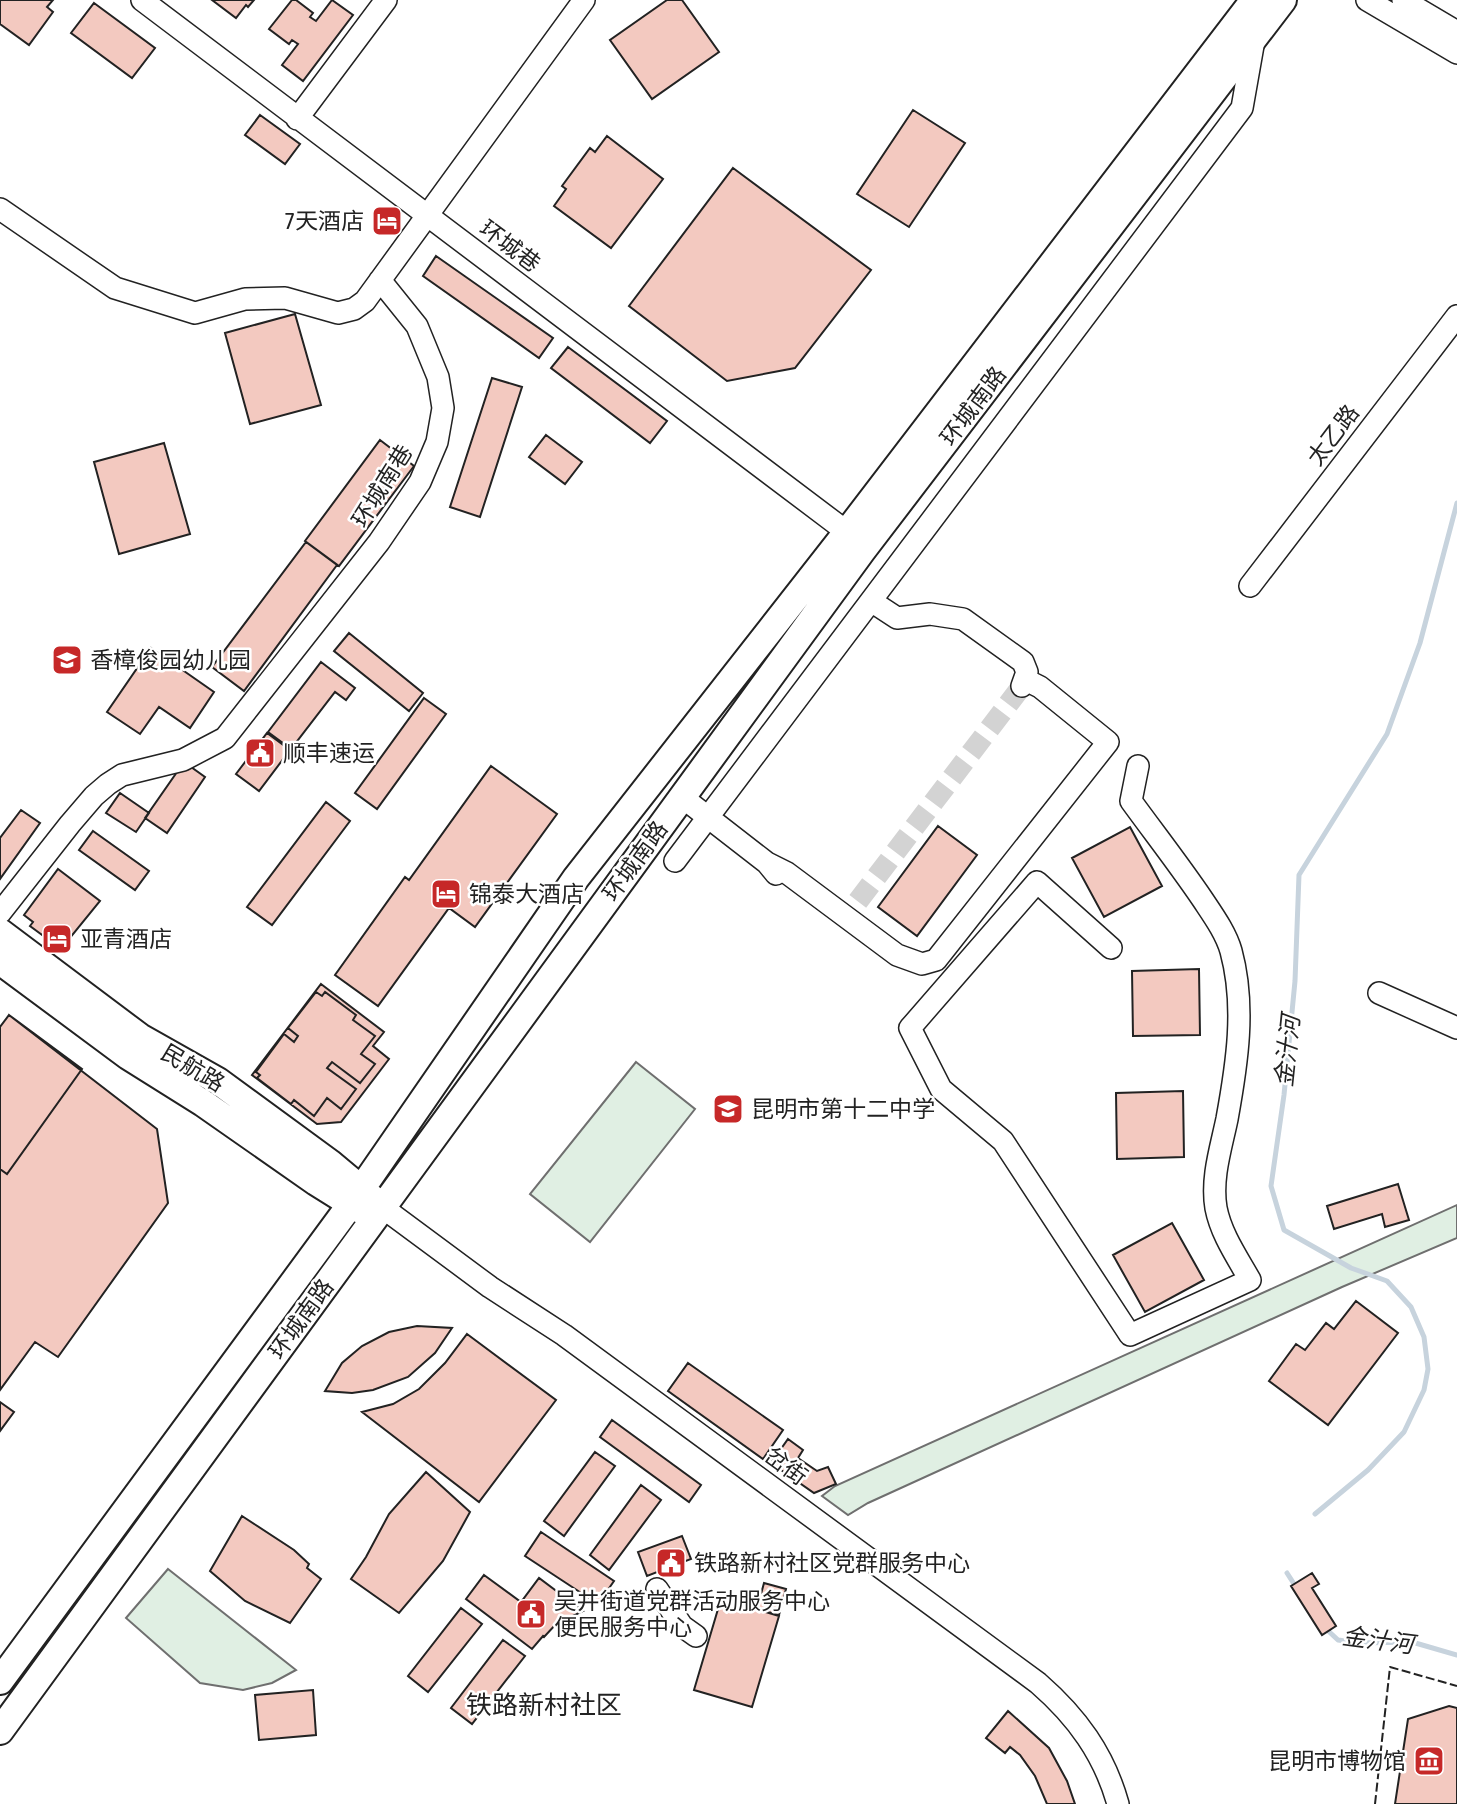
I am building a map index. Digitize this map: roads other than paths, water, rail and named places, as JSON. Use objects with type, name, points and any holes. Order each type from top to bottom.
[{"type":"main road","name":"环城南路","points":[[0,1681],[356,1197],[576,878],[847,532],[1254,0]]},
{"type":"main road","name":"环城南路","points":[[0,1731],[862,551],[1283,0]]},
{"type":"main road","name":"民航路","points":[[0,932],[140,1037],[218,1082],[330,1163],[356,1197]]},
{"type":"main road","name":"民航路","points":[[0,961],[128,1056],[203,1103],[316,1182],[356,1197],[378,1213]]},
{"type":"street","name":"环城巷","points":[[142,0],[847,532]]},
{"type":"street","points":[[297,119],[386,0]]},
{"type":"street","points":[[0,209],[115,288],[195,313],[245,299],[285,298],[338,313],[354,309],[365,301],[584,0]]},
{"type":"street","points":[[1367,0],[1457,53]]},
{"type":"street","points":[[1403,0],[1457,32]]},
{"type":"street","points":[[675,861],[1242,108],[1254,37]]},
{"type":"street","name":"环城南巷","points":[[0,913],[70,824],[108,784],[122,775],[183,760],[225,738],[379,542],[420,482],[437,442],[443,408],[438,377],[417,326],[380,280]]},
{"type":"street","name":"太乙路","points":[[1250,586],[1457,316]]},
{"type":"street","points":[[682,797],[767,863],[787,873],[897,955],[922,964],[936,960],[1108,743],[1040,687],[1024,683],[1027,672],[1023,662],[963,619],[930,614],[897,618],[871,601]]},
{"type":"street","points":[[1111,948],[1037,881],[910,1028],[942,1089],[1003,1141],[1130,1335],[1250,1280],[1223,1232],[1216,1210],[1214,1185],[1237,1058],[1239,1019],[1230,949],[1216,919],[1131,801],[1138,766]]},
{"type":"street","points":[[767,863],[787,887],[839,926]]},
{"type":"street","points":[[1379,993],[1457,1028]]},
{"type":"street","name":"岔街","points":[[378,1213],[483,1298],[556,1346],[1030,1694],[1052,1713],[1076,1742],[1088,1762],[1104,1804]]},
{"type":"street","name":"岔街","points":[[378,1213],[564,1335],[1038,1683],[1062,1704],[1087,1734],[1111,1781],[1118,1804]]},
{"type":"street","points":[[657,1589],[682,1626],[696,1636]]},
{"type":"waterway","name":"金汁河","points":[[1315,1514],[1368,1470],[1404,1432],[1424,1390],[1428,1369],[1424,1337],[1411,1307],[1387,1281],[1351,1268],[1284,1230],[1271,1186],[1284,1095],[1295,981],[1299,875],[1387,734],[1420,643],[1457,503]]},
{"type":"waterway","name":"金汁河","points":[[1287,1573],[1296,1587]]},
{"type":"waterway","name":"金汁河","points":[[1324,1627],[1338,1640],[1359,1643],[1412,1642],[1457,1655]]},
{"type":"tunnel","points":[[839,926],[1022,686]]},
{"type":"place","name":"7天酒店","points":[[387,221]]},
{"type":"place","name":"香樟俊园幼儿园","points":[[67,660]]},
{"type":"place","name":"顺丰速运","points":[[260,753]]},
{"type":"place","name":"锦泰大酒店","points":[[446,894]]},
{"type":"place","name":"亚青酒店","points":[[57,939]]},
{"type":"place","name":"昆明市第十二中学","points":[[728,1109]]},
{"type":"place","name":"铁路新村社区党群服务中心","points":[[671,1563]]},
{"type":"place","name":"吴井街道党群活动服务中心 便民服务中心","points":[[531,1614]]},
{"type":"place","name":"昆明市博物馆","points":[[1429,1761]]},
{"type":"district","name":"铁路新村社区","points":[[544,1705]]}]
